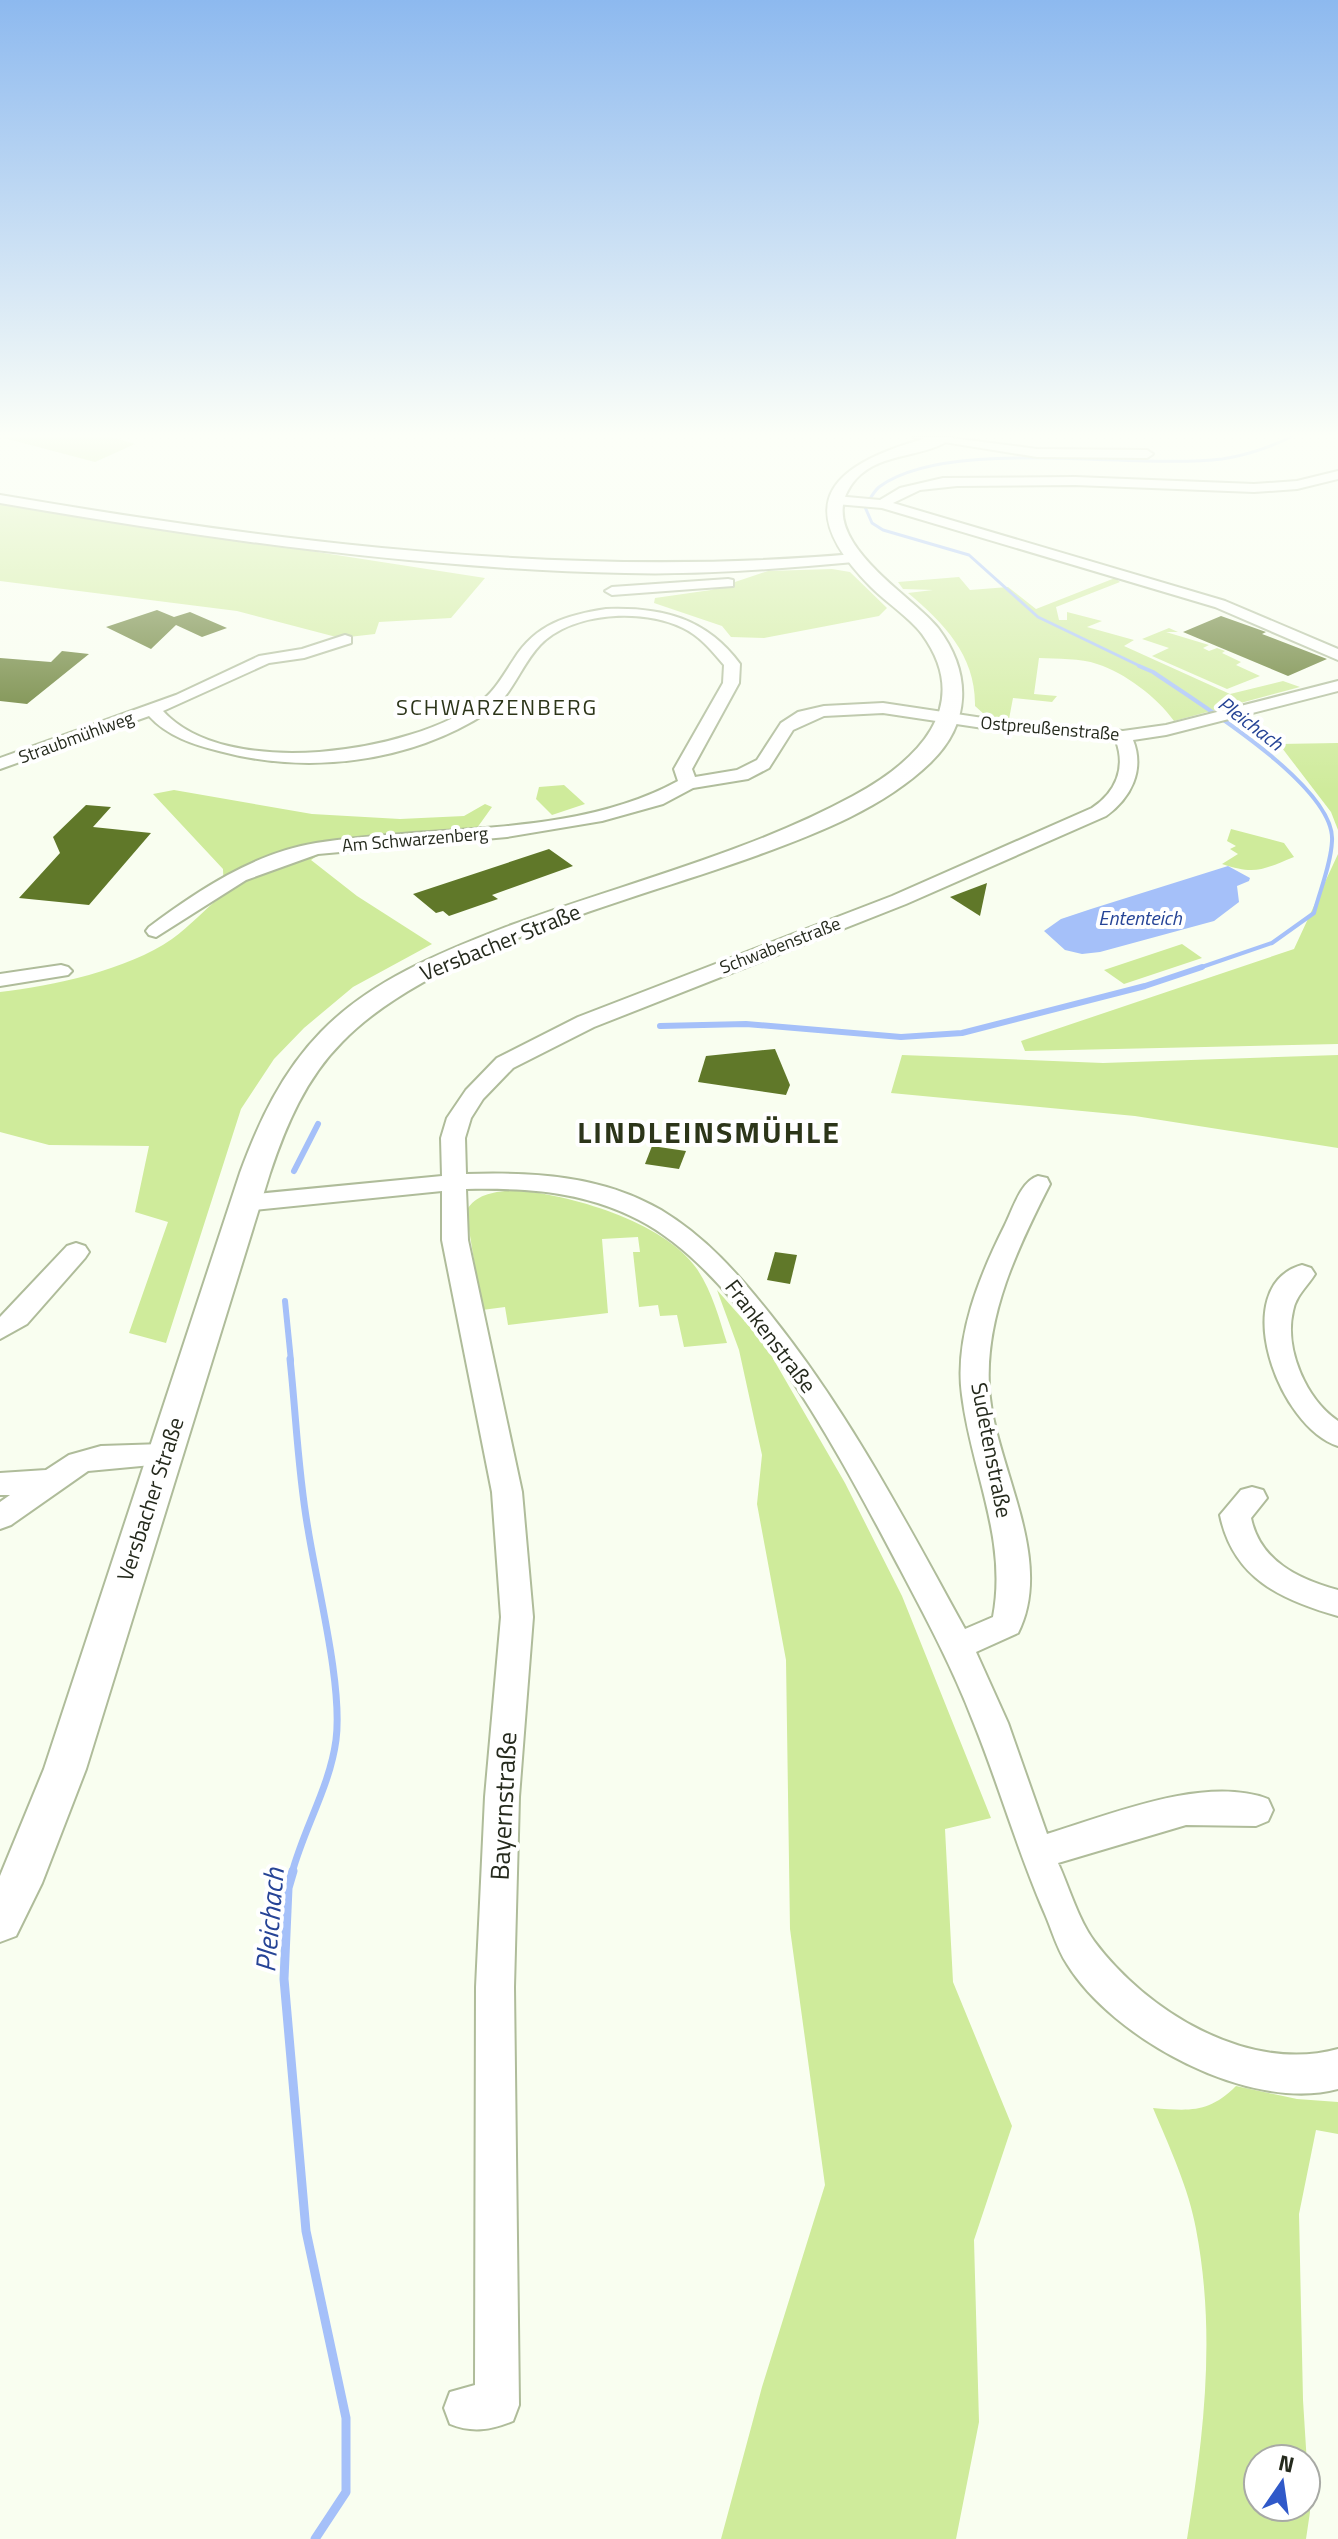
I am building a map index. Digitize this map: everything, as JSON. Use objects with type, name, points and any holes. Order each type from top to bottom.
[{"type":"main road","name":"Versbacher Straße","points":[[0,1921],[20,1883],[65,1769],[245,1203],[270,1127],[287,1092],[310,1060],[343,1024],[373,1002],[431,968],[505,936],[750,850],[848,810],[916,764],[949,718],[955,680],[940,643],[854,558]]},
{"type":"street","points":[[426,555],[624,569],[754,567],[854,558]]},
{"type":"street","points":[[1054,555],[1220,604],[1335,654]]},
{"type":"street","points":[[612,591],[720,585],[749,574],[754,567]]},
{"type":"street","points":[[345,640],[304,653],[265,659],[152,710],[167,725],[212,744],[286,756],[370,755],[447,731],[488,705],[505,688],[533,644],[566,621],[601,614],[648,615],[669,618],[696,628],[732,664],[731,683],[683,769],[688,783]]},
{"type":"street","name":"Ostpreußenstraße","points":[[949,718],[1123,736],[1197,723],[1338,686]]},
{"type":"street","name":"Am Schwarzenberg","points":[[156,931],[203,896],[239,876],[315,849],[507,831],[602,815],[657,800],[688,783],[742,775],[763,764],[787,727],[804,716],[863,707],[949,718]]},
{"type":"street","name":"Straubmühlweg","points":[[0,764],[152,710]]},
{"type":"street","name":"Schwabenstraße","points":[[455,1182],[453,1138],[459,1118],[474,1095],[505,1063],[586,1022],[899,900],[1099,812],[1120,797],[1128,773],[1123,736]]},
{"type":"street","points":[[0,980],[61,971]]},
{"type":"street","name":"Frankenstraße","points":[[245,1203],[455,1182],[530,1180],[565,1185],[613,1198],[652,1216],[716,1264],[792,1360],[848,1443],[957,1645],[991,1723],[1036,1853],[1080,1952],[1132,2008],[1216,2059],[1266,2072],[1316,2075],[1338,2069]]},
{"type":"street","name":"Bayernstraße","points":[[455,1182],[455,1240],[507,1492],[517,1617],[502,1797],[495,1987],[497,2405],[466,2408]]},
{"type":"street","name":"Sudetenstraße","points":[[957,1645],[987,1636],[1007,1624],[1011,1608],[1015,1564],[974,1386],[984,1304],[1005,1247],[1038,1184]]},
{"type":"street","points":[[0,1330],[18,1317],[76,1252]]},
{"type":"street","points":[[1302,1274],[1292,1282],[1280,1310],[1277,1342],[1291,1382],[1318,1426],[1338,1435]]},
{"type":"street","points":[[0,1517],[79,1463],[101,1457],[163,1455]]},
{"type":"street","points":[[0,1484],[55,1481]]},
{"type":"street","points":[[1252,1498],[1235,1515],[1237,1538],[1266,1575],[1309,1596],[1338,1603]]},
{"type":"street","points":[[1036,1853],[1186,1809],[1256,1810]]},
{"type":"green space","points":[[0,555],[340,555],[485,578],[451,618],[379,622],[375,634],[340,638],[237,611],[0,581]]},
{"type":"green space","points":[[832,569],[850,572],[887,608],[879,616],[764,638],[731,637],[722,626],[654,603],[655,598],[711,590],[768,571]]},
{"type":"green space","points":[[959,577],[970,590],[1008,587],[1036,609],[1115,578],[1120,582],[1056,607],[1059,620],[1067,620],[1067,612],[1102,621],[1087,627],[1134,640],[1124,646],[1230,694],[1283,681],[1300,687],[1174,721],[1150,695],[1108,668],[1084,661],[1039,658],[1034,694],[1057,696],[1052,702],[1013,698],[1009,719],[1021,722],[985,715],[975,706],[974,688],[964,656],[934,616],[908,593],[933,590],[903,589],[898,582]]},
{"type":"green space","points":[[1169,628],[1178,632],[1166,632],[1209,645],[1203,648],[1209,651],[1217,648],[1225,651],[1222,653],[1241,662],[1236,665],[1260,676],[1227,689],[1152,656],[1169,648],[1142,639]]},
{"type":"green space","points":[[1338,743],[1338,830],[1331,812],[1279,744]]},
{"type":"green space","points":[[564,785],[585,804],[552,815],[536,799],[539,787]]},
{"type":"green space","points":[[174,790],[312,814],[400,819],[464,816],[485,804],[492,807],[477,828],[340,840],[311,860],[357,896],[432,944],[353,987],[304,1028],[274,1059],[241,1109],[166,1343],[129,1333],[168,1222],[135,1212],[149,1146],[49,1145],[0,1132],[0,992],[66,981],[134,960],[172,939],[224,894],[223,869],[153,794]]},
{"type":"green space","points":[[1231,829],[1284,843],[1294,857],[1258,870],[1222,864],[1238,854],[1230,849],[1236,846],[1227,841]]},
{"type":"green space","points":[[1338,854],[1338,1044],[1025,1051],[1021,1041],[1294,949]]},
{"type":"green space","points":[[1182,944],[1202,958],[1124,984],[1104,970]]},
{"type":"green space","points":[[902,1055],[1103,1063],[1338,1055],[1338,1148],[1135,1116],[891,1093]]},
{"type":"green space","points":[[514,1190],[587,1204],[639,1224],[662,1237],[682,1252],[702,1277],[727,1343],[684,1347],[677,1315],[660,1316],[658,1305],[639,1307],[633,1252],[640,1252],[638,1237],[602,1239],[608,1313],[508,1325],[505,1307],[482,1310],[466,1211],[481,1197]]},
{"type":"green space","points":[[717,1290],[764,1343],[845,1483],[902,1596],[991,1818],[945,1829],[953,1982],[1012,2126],[974,2240],[979,2422],[956,2539],[721,2539],[762,2387],[825,2185],[790,1929],[786,1660],[757,1504],[762,1455],[739,1350]]},
{"type":"green space","points":[[1236,2086],[1297,2099],[1338,2102],[1338,2134],[1316,2130],[1299,2214],[1306,2443],[1242,2443],[1242,2523],[1308,2523],[1306,2539],[1187,2539],[1203,2423],[1206,2346],[1202,2268],[1189,2199],[1153,2108],[1198,2108],[1217,2101]]},
{"type":"water","name":"Ententeich","points":[[1228,866],[1250,878],[1237,886],[1239,902],[1214,921],[1100,952],[1082,954],[1065,950],[1044,931],[1061,919]]},
{"type":"building","points":[[157,610],[174,617],[190,612],[227,628],[202,637],[176,625],[151,649],[106,627]]},
{"type":"building","points":[[1221,616],[1327,659],[1288,676],[1183,632]]},
{"type":"building","points":[[62,651],[89,654],[27,704],[0,701],[0,658],[51,662]]},
{"type":"building","points":[[86,805],[111,807],[93,827],[151,833],[89,905],[19,898],[60,853],[53,837]]},
{"type":"building","points":[[549,849],[573,866],[492,895],[498,899],[449,916],[443,911],[436,913],[413,894]]},
{"type":"building","points":[[987,883],[980,916],[950,897]]},
{"type":"building","points":[[775,1049],[790,1085],[786,1095],[698,1082],[706,1056]]},
{"type":"building","points":[[652,1146],[686,1151],[679,1169],[645,1164]]},
{"type":"building","points":[[775,1252],[797,1255],[790,1284],[767,1280]]},
{"type":"waterway","name":"Pleichach","points":[[970,555],[1038,617],[1144,668]]},
{"type":"waterway","name":"Pleichach","points":[[1139,666],[1153,672],[1229,724],[1288,771],[1312,795],[1327,819],[1332,841],[1314,913],[1272,943],[1196,969]]},
{"type":"waterway","name":"Pleichach","points":[[1196,969],[1202,967]]},
{"type":"waterway","name":"Pleichach","points":[[660,1026],[746,1024],[901,1037],[962,1033],[1145,986],[1196,969]]},
{"type":"waterway","name":"Pleichach","points":[[294,1171],[318,1124]]},
{"type":"waterway","name":"Pleichach","points":[[285,1301],[291,1361]]},
{"type":"waterway","name":"Pleichach","points":[[290,1359],[299,1465],[333,1665],[337,1718],[333,1757],[292,1873]]},
{"type":"waterway","name":"Pleichach","points":[[293,1871],[288,1888],[284,1979],[306,2231],[346,2418],[346,2492],[315,2539]]},
{"type":"district","name":"SCHWARZENBERG","points":[[497,707]]},
{"type":"district","name":"LINDLEINSMÜHLE","points":[[709,1132]]}]
